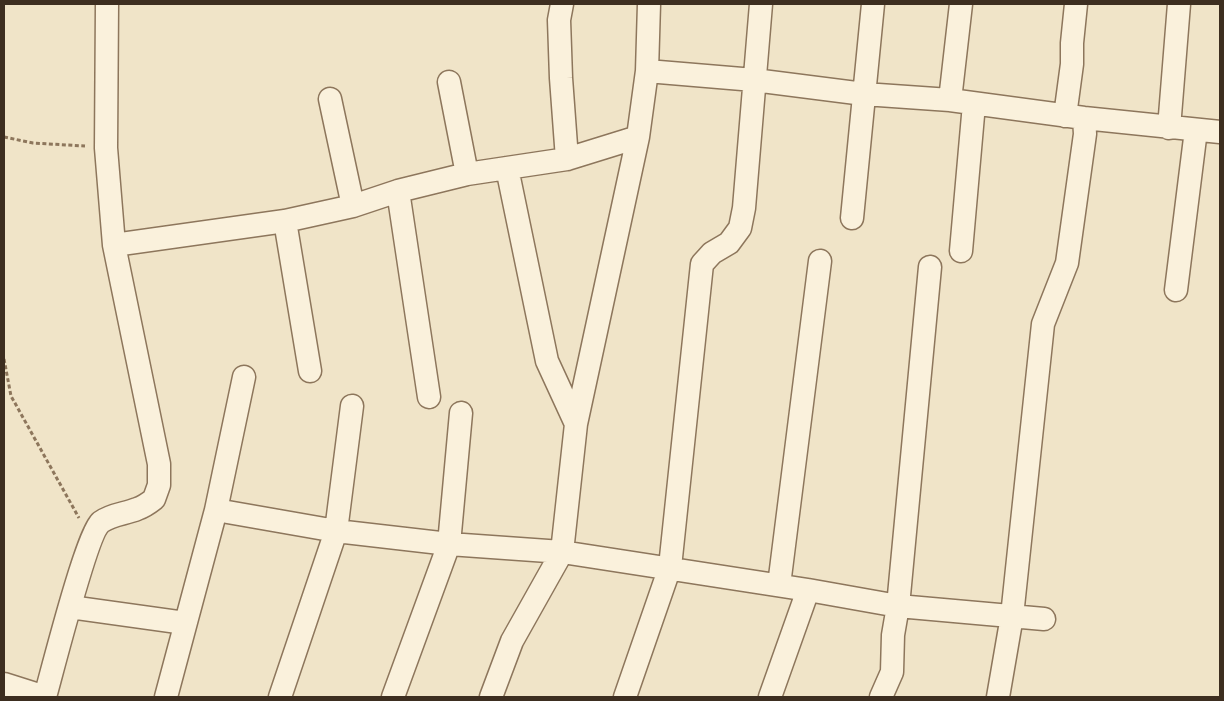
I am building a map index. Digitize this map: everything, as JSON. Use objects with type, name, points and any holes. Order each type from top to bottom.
[{"type":"street","points":[[4,684],[45,697],[70,607],[91,540],[99,523],[112,516],[137,509],[154,500],[159,485],[160,464],[114,245],[106,148],[107,4]]},
{"type":"street","points":[[562,4],[559,20],[567,159]]},
{"type":"street","points":[[491,697],[512,641],[562,552],[576,424],[638,137],[646,71],[649,4]]},
{"type":"street","points":[[625,697],[670,567],[702,264],[712,253],[729,243],[740,228],[744,208],[761,4]]},
{"type":"street","points":[[852,218],[873,4]]},
{"type":"street","points":[[950,100],[961,4]]},
{"type":"street","points":[[998,697],[1012,616],[1043,324],[1067,263],[1084,134],[1074,117],[1072,43],[1076,4]]},
{"type":"street","points":[[1169,128],[1179,4]]},
{"type":"street","points":[[646,71],[754,80],[864,94],[950,100],[1074,117],[1220,132]]},
{"type":"street","points":[[448,82],[467,174]]},
{"type":"street","points":[[330,99],[353,206]]},
{"type":"street","points":[[961,251],[974,104]]},
{"type":"street","points":[[1176,290],[1196,130]]},
{"type":"street","points":[[114,245],[285,221],[353,206],[398,191],[467,174],[567,159],[638,137]]},
{"type":"street","points":[[507,168],[546,361],[576,424]]},
{"type":"street","points":[[398,191],[429,397]]},
{"type":"street","points":[[285,221],[310,371]]},
{"type":"street","points":[[779,585],[820,262]]},
{"type":"street","points":[[881,697],[892,672],[893,635],[898,606],[930,267]]},
{"type":"street","points":[[166,697],[216,510],[244,377]]},
{"type":"street","points":[[280,697],[336,531],[352,406]]},
{"type":"street","points":[[393,697],[449,544],[461,413]]},
{"type":"street","points":[[216,510],[336,531],[449,544],[562,552],[670,567],[898,606],[1044,619]]},
{"type":"street","points":[[770,697],[808,590]]},
{"type":"street","points":[[70,607],[185,623]]},
{"type":"path","points":[[4,137],[33,143],[106,148]]},
{"type":"path","points":[[4,359],[11,396],[91,540]]}]
